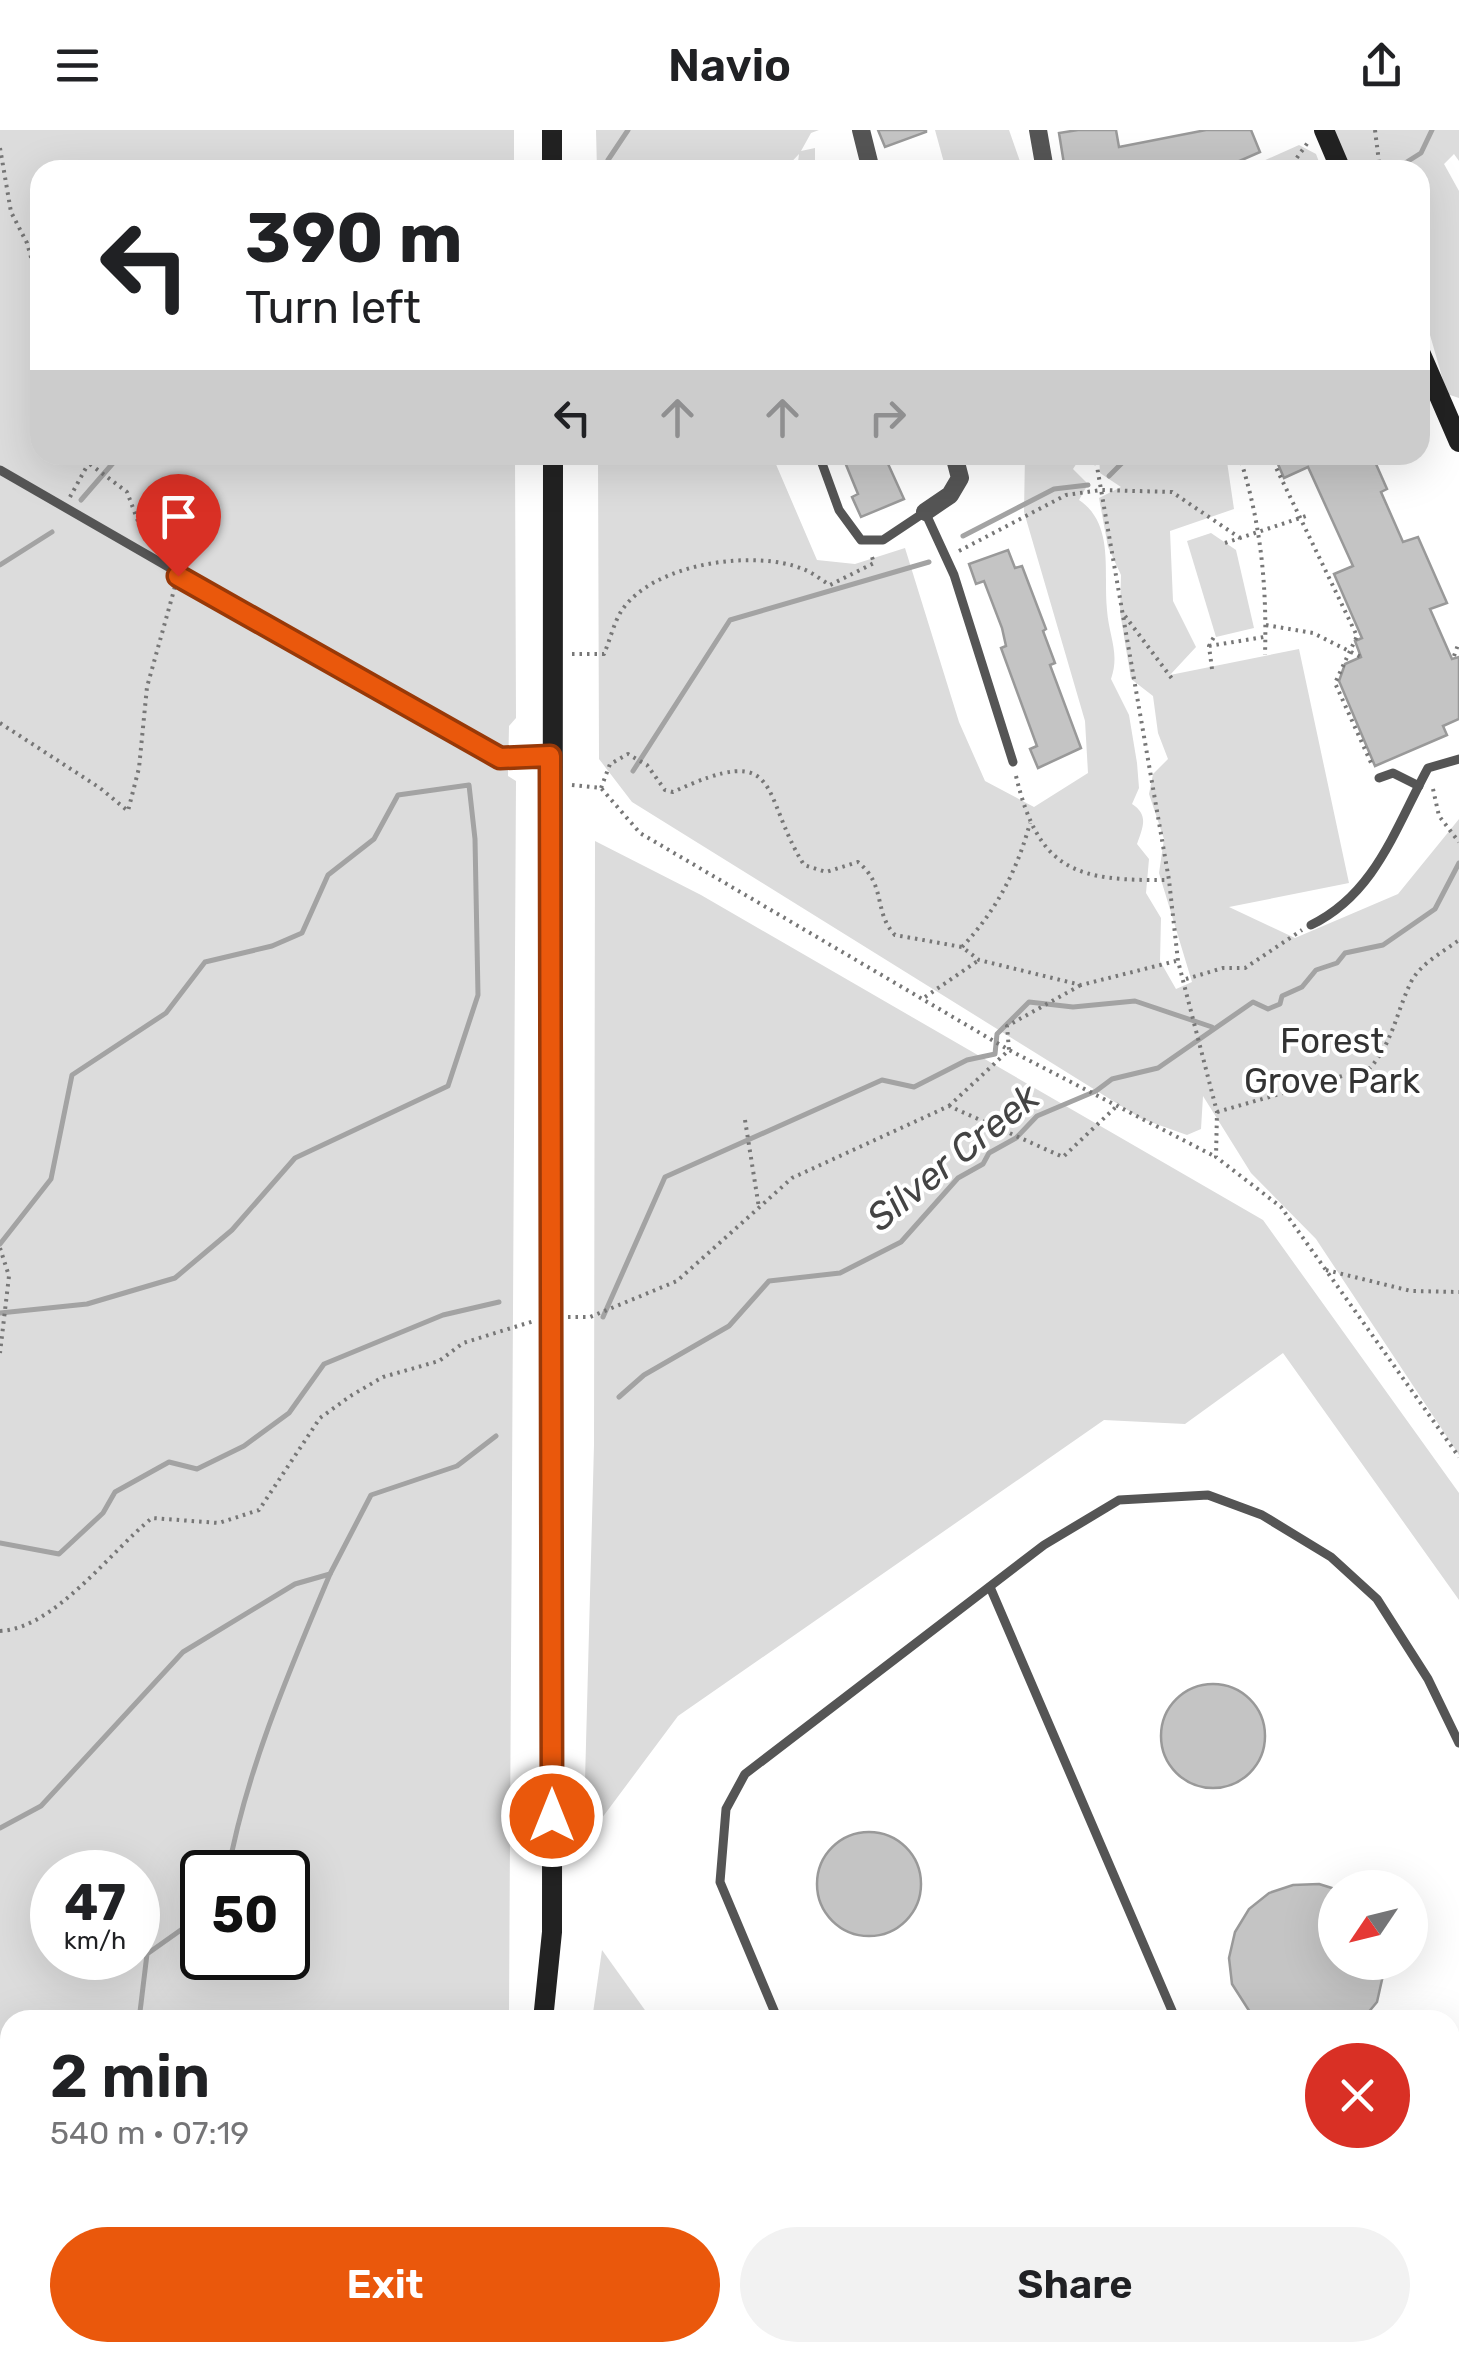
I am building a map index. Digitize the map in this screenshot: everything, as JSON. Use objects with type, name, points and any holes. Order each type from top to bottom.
[{"type":"main road","points":[[552,130],[552,160]]},
{"type":"main road","points":[[1316,136],[1334,160]]},
{"type":"main road","points":[[1430,379],[1458,439]]},
{"type":"main road","points":[[544,2010],[552,1932],[553,465]]},
{"type":"street","points":[[861,130],[869,160]]},
{"type":"street","points":[[1038,130],[1043,160]]},
{"type":"street","points":[[925,512],[950,494],[960,478],[957,465]]},
{"type":"lane","points":[[823,465],[843,516],[861,540],[883,540],[925,512],[946,558],[1012,762]]},
{"type":"lane","points":[[0,470],[178,576],[500,758],[550,756]]},
{"type":"lane","points":[[1311,925],[1343,910],[1364,884],[1428,768],[1459,760]]},
{"type":"lane","points":[[1379,778],[1393,773],[1419,786]]},
{"type":"lane","points":[[774,2010],[720,1882],[726,1808],[745,1774],[1044,1545],[1119,1500],[1208,1495],[1262,1514],[1331,1557],[1377,1600],[1428,1679],[1459,1744]]},
{"type":"lane","points":[[990,1587],[1172,2010]]},
{"type":"path","points":[[1375,130],[1379,160]]},
{"type":"path","points":[[1296,160],[1316,136]]},
{"type":"path","points":[[0,148],[11,212],[30,251]]},
{"type":"path","points":[[1097,465],[1168,880],[1178,961],[1186,979],[1200,1059],[1217,1112],[1216,1157]]},
{"type":"path","points":[[1242,465],[1260,532],[1264,655]]},
{"type":"path","points":[[1275,465],[1304,517],[1357,636],[1336,683],[1379,778]]},
{"type":"path","points":[[65,508],[87,466],[97,469],[128,492],[150,559]]},
{"type":"path","points":[[946,558],[1066,494],[1101,490],[1172,492],[1240,538]]},
{"type":"path","points":[[1225,543],[1304,517]]},
{"type":"path","points":[[553,654],[604,654],[623,609],[655,581],[690,564],[740,562],[801,568],[830,585],[874,562],[868,540]]},
{"type":"path","points":[[0,723],[100,788],[128,812],[140,768],[147,687],[178,576]]},
{"type":"path","points":[[1122,612],[1173,680]]},
{"type":"path","points":[[1266,625],[1313,633],[1361,657]]},
{"type":"path","points":[[1212,669],[1209,646],[1216,636]]},
{"type":"path","points":[[1209,646],[1265,637]]},
{"type":"path","points":[[1454,656],[1459,642]]},
{"type":"path","points":[[601,788],[610,764],[628,754],[647,765],[665,790],[673,792],[718,771],[741,770],[762,780],[778,802],[804,865],[826,872],[858,862],[872,874],[884,918],[895,935],[962,947],[979,960],[1081,984]]},
{"type":"path","points":[[1428,768],[1440,816],[1459,842]]},
{"type":"path","points":[[1015,775],[1030,822],[1061,863],[1106,881],[1168,880]]},
{"type":"path","points":[[550,783],[601,788],[640,833],[925,997],[1009,1050],[1216,1157],[1281,1207],[1459,1457]]},
{"type":"path","points":[[962,947],[983,925],[1016,870],[1030,822]]},
{"type":"path","points":[[1186,979],[1223,968],[1245,968],[1311,925]]},
{"type":"path","points":[[1217,1112],[1370,1068],[1386,1049],[1411,982],[1422,968],[1459,940]]},
{"type":"path","points":[[925,997],[979,960]]},
{"type":"path","points":[[1009,1050],[1007,1026],[1081,984],[1178,961]]},
{"type":"path","points":[[0,1631],[28,1628],[50,1613],[152,1518],[219,1522],[258,1510],[320,1418],[382,1377],[439,1361],[464,1343],[499,1330],[550,1317],[590,1317],[677,1281],[792,1178],[950,1106],[1009,1050]]},
{"type":"path","points":[[950,1106],[1062,1157],[1119,1104]]},
{"type":"path","points":[[745,1120],[759,1208]]},
{"type":"path","points":[[0,1249],[9,1276],[0,1353]]},
{"type":"path","points":[[1326,1270],[1412,1291],[1459,1292]]},
{"type":"green space","points":[[0,130],[514,130],[514,160],[30,160],[30,465],[515,465],[516,718],[509,726],[508,776],[516,781],[509,2010],[0,2010]]},
{"type":"green space","points":[[596,130],[819,130],[811,133],[801,151],[815,148],[815,160],[798,160],[799,154],[793,160],[597,160]]},
{"type":"green space","points":[[935,130],[1009,130],[1020,160],[943,160]]},
{"type":"green space","points":[[1334,130],[1459,130],[1459,161],[1454,154],[1444,164],[1459,191],[1459,398],[1447,394],[1430,335],[1430,160],[1342,160]]},
{"type":"green space","points":[[1299,145],[1316,154],[1318,160],[1265,160]]},
{"type":"green space","name":"Forest Grove Park","points":[[598,465],[776,465],[817,560],[855,564],[905,548],[959,722],[985,781],[1034,807],[1088,773],[1085,721],[1024,512],[1025,465],[1076,465],[1073,469],[1088,484],[1079,500],[1098,522],[1103,536],[1114,653],[1111,679],[1129,715],[1139,788],[1132,804],[1141,812],[1143,822],[1137,844],[1149,859],[1146,893],[1161,918],[1160,961],[1176,989],[1192,982],[1159,873],[1164,839],[1149,794],[1153,774],[1168,759],[1158,733],[1153,696],[1131,679],[1120,612],[1121,575],[1108,547],[1099,498],[1121,487],[1100,473],[1100,465],[1227,465],[1234,509],[1170,531],[1173,601],[1196,647],[1170,675],[1299,649],[1349,883],[1229,907],[1295,938],[1398,894],[1459,819],[1459,1455],[1316,1239],[1251,1173],[1203,1096],[1201,1129],[1187,1135],[1142,1119],[632,802],[599,759]]},
{"type":"green space","points":[[1211,533],[1236,550],[1254,628],[1216,637],[1187,541]]},
{"type":"green space","points":[[595,841],[701,895],[1263,1220],[1459,1493],[1459,1600],[1283,1353],[1185,1424],[1104,1420],[678,1716],[596,1826],[584,1819],[594,1445]]},
{"type":"green space","points":[[602,1950],[645,2010],[593,2010]]},
{"type":"building","points":[[878,130],[926,130],[926,132],[885,147]]},
{"type":"building","points":[[1116,130],[1119,147],[1206,130],[1251,130],[1260,152],[1242,160],[1063,160],[1059,133]]},
{"type":"building","points":[[846,465],[889,465],[904,499],[861,517],[852,497],[858,494]]},
{"type":"building","points":[[1278,465],[1376,465],[1387,489],[1381,492],[1403,542],[1418,537],[1447,603],[1430,609],[1452,659],[1459,657],[1459,719],[1443,726],[1447,735],[1375,766],[1339,681],[1345,664],[1361,657],[1355,641],[1362,638],[1334,574],[1353,566],[1308,467],[1284,478]]},
{"type":"building","points":[[1008,550],[1015,568],[1022,566],[1046,629],[1043,631],[1055,663],[1050,665],[1081,748],[1038,768],[1030,749],[1037,746],[1001,648],[1006,646],[1002,628],[984,581],[976,584],[969,564]]},
{"type":"building","points":[[1213,1684],[1233,1688],[1250,1699],[1261,1716],[1265,1736],[1261,1756],[1250,1773],[1233,1784],[1213,1788],[1193,1784],[1176,1773],[1165,1756],[1161,1736],[1165,1716],[1176,1699],[1193,1688]]},
{"type":"building","points":[[869,1832],[889,1836],[906,1847],[917,1864],[921,1884],[917,1904],[906,1921],[889,1932],[869,1936],[849,1932],[832,1921],[821,1904],[817,1884],[821,1864],[832,1847],[849,1836]]},
{"type":"building","points":[[1318,1884],[1318,1980],[1382,1980],[1377,2002],[1370,2010],[1249,2010],[1232,1984],[1229,1958],[1235,1932],[1249,1909],[1269,1893],[1293,1885]]},
{"type":"waterway","points":[[608,160],[628,130]]},
{"type":"waterway","points":[[1410,160],[1421,153],[1432,130]]},
{"type":"waterway","points":[[81,500],[111,465]]},
{"type":"waterway","points":[[1109,476],[1120,465]]},
{"type":"waterway","points":[[963,536],[1054,489],[1088,485]]},
{"type":"waterway","points":[[0,565],[52,532]]},
{"type":"waterway","points":[[633,771],[730,620],[929,562]]},
{"type":"waterway","points":[[0,1244],[51,1179],[72,1075],[166,1013],[205,962],[272,946],[302,933],[328,875],[374,839],[398,795],[469,785],[475,839],[478,995],[448,1086],[295,1158],[232,1230],[175,1278],[87,1304],[0,1313]]},
{"type":"waterway","name":"Silver Creek","points":[[619,1397],[644,1375],[729,1326],[769,1281],[840,1273],[901,1242],[958,1178],[983,1164],[989,1153],[1016,1138],[1037,1116],[1096,1091],[1112,1079],[1158,1068],[1253,1002],[1268,1009],[1280,1004],[1282,996],[1302,987],[1316,970],[1337,963],[1345,953],[1383,945],[1435,909],[1459,863]]},
{"type":"waterway","points":[[603,1317],[665,1177],[882,1080],[914,1087],[967,1060],[995,1054],[997,1034],[1029,1002],[1073,1007],[1135,1001],[1212,1027]]},
{"type":"waterway","points":[[0,1543],[59,1554],[103,1513],[115,1492],[169,1462],[197,1469],[244,1446],[289,1413],[324,1364],[443,1315],[499,1302]]},
{"type":"waterway","points":[[0,1828],[41,1806],[183,1652],[295,1584],[330,1574],[371,1495],[457,1466],[496,1436]]},
{"type":"waterway","points":[[233,1850],[258,1758],[330,1574]]},
{"type":"waterway","points":[[140,2010],[147,1954],[180,1931]]},
{"type":"route","points":[[178,576],[500,758],[550,756],[552,1816]]}]
